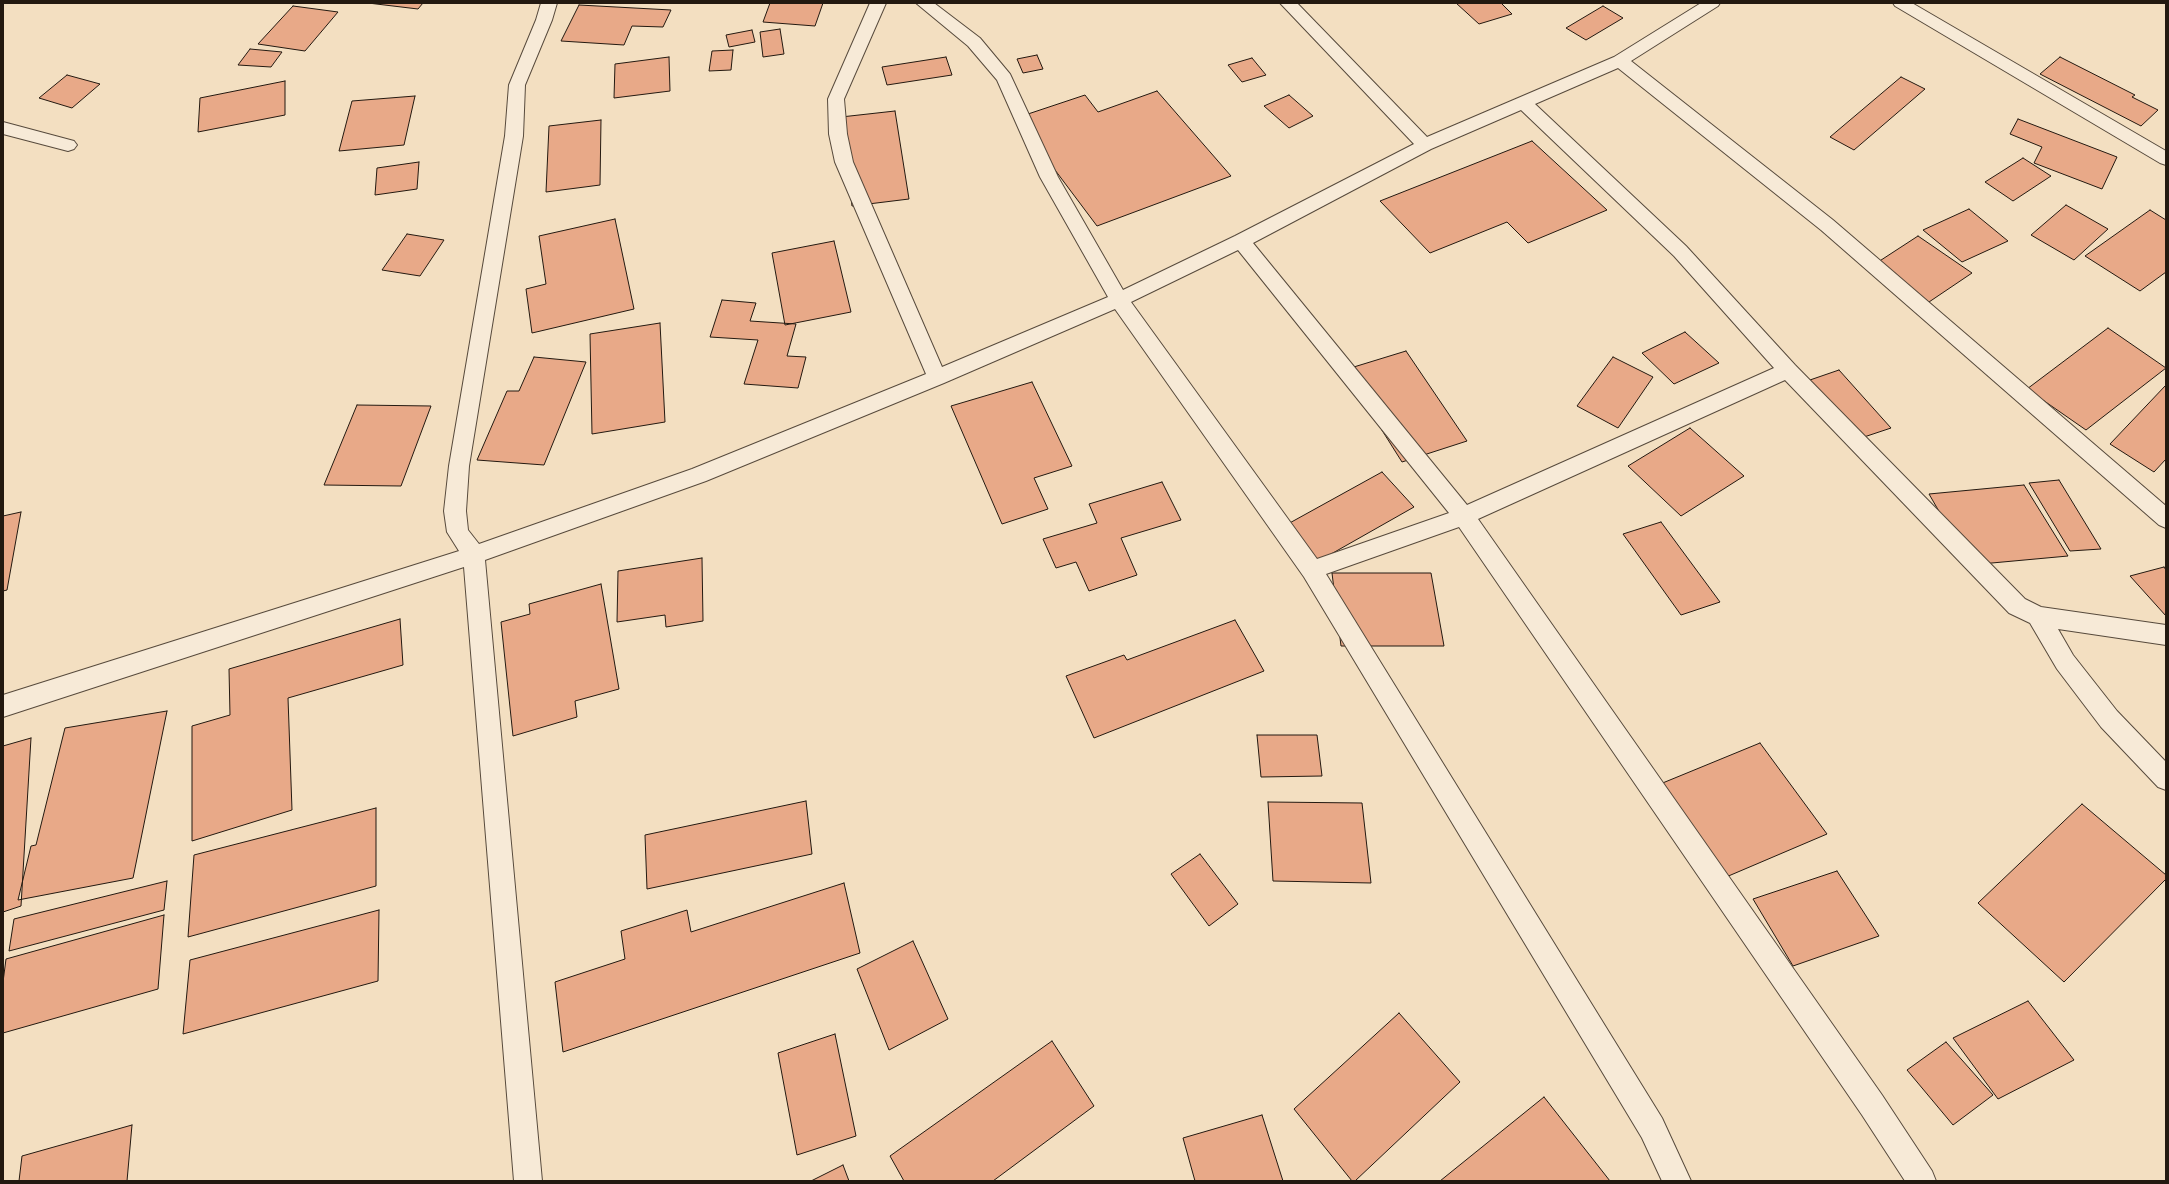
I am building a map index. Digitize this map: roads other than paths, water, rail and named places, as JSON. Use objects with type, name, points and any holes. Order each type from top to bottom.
[{"type":"street","points":[[528,1181],[474,555],[458,532],[455,510],[459,466],[514,136],[517,85],[531,48],[544,20],[549,3]]},
{"type":"street","points":[[878,3],[836,99],[838,134],[844,162],[937,378]]},
{"type":"street","points":[[924,3],[974,42],[1004,78],[1049,177],[1119,300],[1312,570],[1652,1128],[1677,1181]]},
{"type":"street","points":[[1288,3],[1425,145]]},
{"type":"street","points":[[3,706],[474,555],[699,475],[937,378],[1119,300],[1241,241],[1425,145],[1620,61],[1712,3]]},
{"type":"street","points":[[1901,3],[2166,158]]},
{"type":"street","points":[[1620,61],[1826,225],[2166,519]]},
{"type":"street","points":[[1524,103],[1680,252],[1788,370],[2017,606],[2038,616],[2166,635]]},
{"type":"street","points":[[3,128],[68,145]]},
{"type":"street","points":[[1241,241],[1464,516],[1868,1099],[1922,1181]]},
{"type":"street","points":[[1312,570],[1464,516],[1788,370]]},
{"type":"street","points":[[2038,616],[2064,662],[2109,719],[2166,779]]}]
